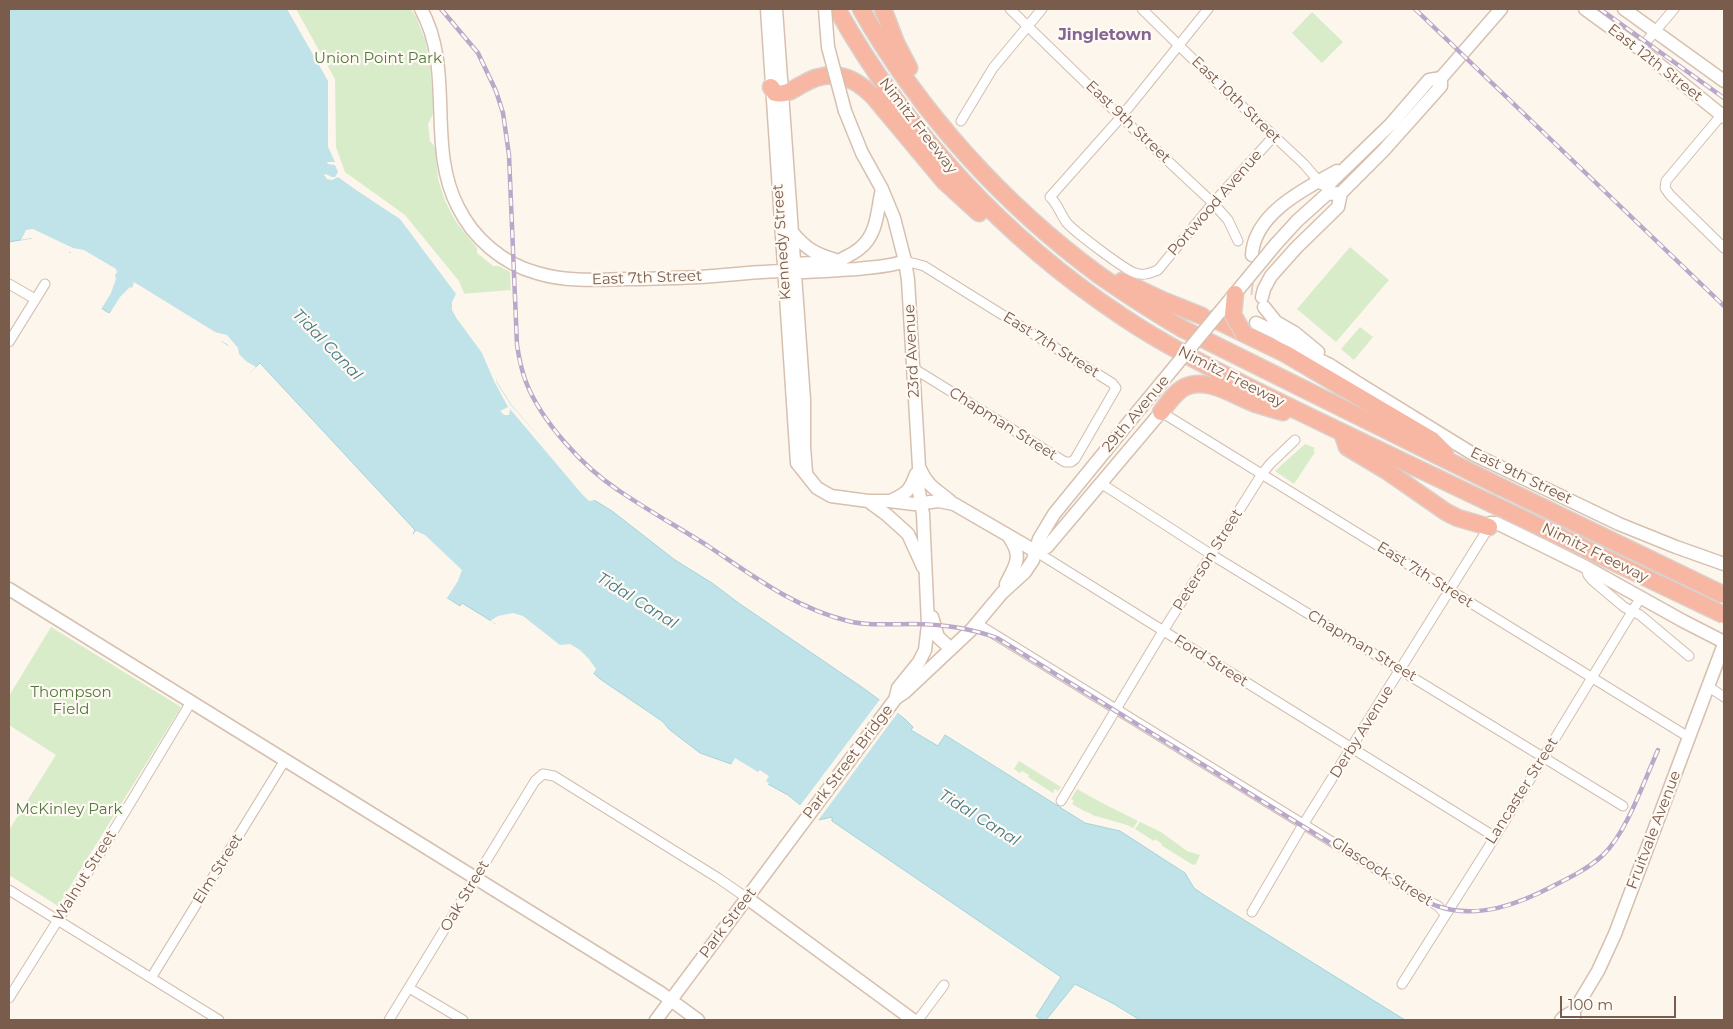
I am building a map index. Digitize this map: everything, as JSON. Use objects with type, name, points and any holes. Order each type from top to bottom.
[{"type":"highway","name":"Nimitz Freeway","points":[[837,9],[870,64],[897,102],[948,165],[1008,226],[1044,258],[1123,318],[1171,346],[1321,423],[1724,615]]},
{"type":"highway","name":"Nimitz Freeway","points":[[861,9],[892,58],[943,126],[991,181],[1023,211],[1079,258],[1139,302],[1182,328],[1498,486],[1724,595]]},
{"type":"highway","points":[[883,9],[900,50],[943,126]]},
{"type":"highway","points":[[777,91],[791,91],[813,78],[825,75],[840,75],[852,79],[863,86],[944,181],[1028,258],[1085,290]]},
{"type":"highway","points":[[1079,258],[1162,300],[1208,318],[1251,327]]},
{"type":"highway","points":[[1235,294],[1234,315],[1286,354],[1432,440],[1457,465]]},
{"type":"highway","points":[[1161,412],[1176,393],[1186,386],[1197,384],[1214,387],[1256,404],[1321,423]]},
{"type":"highway","points":[[1342,433],[1347,447],[1387,471],[1446,512],[1458,518],[1489,526]]},
{"type":"main road","name":"East 7th Street","points":[[421,9],[428,20],[435,45],[444,161],[450,191],[468,225],[482,240],[513,264],[535,273],[553,277],[589,280],[689,277],[791,269],[892,266],[905,261]]},
{"type":"main road","name":"Kennedy Street","points":[[767,9],[792,232],[791,269]]},
{"type":"main road","name":"Kennedy Street","points":[[776,9],[777,91],[791,269],[804,400],[806,472],[817,488],[831,496],[868,501],[921,504]]},
{"type":"main road","name":"23rd Avenue","points":[[825,9],[832,65],[845,111],[862,153],[882,189],[894,218],[908,280],[919,467],[918,486],[921,504],[928,624],[925,650],[919,662],[898,688],[896,698]]},
{"type":"main road","name":"29th Avenue","points":[[896,698],[951,649],[1002,593],[1025,572],[1032,560],[1039,538],[1054,514],[1138,411],[1208,318],[1235,294],[1297,221],[1327,194],[1330,184],[1401,114],[1429,80],[1441,78],[1500,9]]},
{"type":"main road","name":"East 12th Street","points":[[1585,9],[1723,114]]},
{"type":"main road","name":"East 12th Street","points":[[1624,9],[1724,80]]},
{"type":"main road","name":"29th Avenue","points":[[1341,193],[1384,151],[1410,122],[1441,86],[1441,78]]},
{"type":"main road","points":[[1252,255],[1256,234],[1269,217],[1319,180],[1354,161]]},
{"type":"main road","points":[[792,232],[812,252],[839,261],[860,249],[868,240],[874,229],[882,189]]},
{"type":"main road","points":[[1251,327],[1260,318],[1260,298],[1271,276],[1296,248],[1338,207],[1341,193],[1327,194]]},
{"type":"main road","name":"East 7th Street","points":[[791,269],[839,261],[892,258],[905,261]]},
{"type":"main road","name":"East 9th Street","points":[[1260,298],[1276,322],[1314,348],[1330,365]]},
{"type":"main road","name":"East 9th Street","points":[[1251,327],[1269,329],[1473,454],[1609,520],[1724,564]]},
{"type":"main road","name":"29th Avenue","points":[[1035,551],[1047,547],[1161,412]]},
{"type":"main road","points":[[889,501],[903,495],[910,489],[919,467]]},
{"type":"main road","points":[[919,467],[925,481],[954,504]]},
{"type":"main road","name":"Ford Street","points":[[921,504],[939,500],[954,504],[1035,551]]},
{"type":"main road","name":"Kennedy Street","points":[[868,501],[908,534],[926,575]]},
{"type":"main road","points":[[1586,567],[1609,520]]},
{"type":"main road","points":[[1489,526],[1497,523],[1586,567],[1724,643]]},
{"type":"main road","points":[[1002,593],[1017,565],[1018,551],[1009,537]]},
{"type":"main road","points":[[9,589],[476,878],[671,1000],[698,1020]]},
{"type":"main road","points":[[928,605],[938,637],[951,649]]},
{"type":"main road","name":"Fruitvale Avenue","points":[[1561,1020],[1564,1017],[1574,1016],[1615,934],[1724,643]]},
{"type":"main road","name":"Park Street Bridge","points":[[800,826],[896,698]]},
{"type":"main road","name":"Park Street","points":[[656,1020],[800,826]]},
{"type":"main road","points":[[747,898],[914,1020]]},
{"type":"street","name":"East 9th Street","points":[[1010,9],[1213,203],[1228,220],[1238,241]]},
{"type":"street","points":[[961,121],[994,68],[1042,9]]},
{"type":"street","name":"East 10th Street","points":[[1142,9],[1304,164],[1319,180],[1327,194]]},
{"type":"street","points":[[1121,116],[1208,9]]},
{"type":"street","points":[[1640,50],[1674,9]]},
{"type":"street","points":[[1723,114],[1666,181],[1665,188],[1724,248]]},
{"type":"street","name":"Portwood Avenue","points":[[1121,116],[1050,197],[1056,202],[1067,223],[1100,250],[1135,273],[1147,275],[1158,270],[1213,203],[1274,136]]},
{"type":"street","name":"East 7th Street","points":[[905,261],[924,266],[1112,383],[1116,388]]},
{"type":"street","points":[[9,284],[35,299]]},
{"type":"street","points":[[9,342],[45,284]]},
{"type":"street","name":"Chapman Street","points":[[913,368],[1065,462],[1071,462],[1076,459],[1116,388]]},
{"type":"street","name":"East 7th Street","points":[[1161,412],[1690,738]]},
{"type":"street","name":"Peterson Street","points":[[1061,801],[1163,631],[1262,474],[1295,440]]},
{"type":"street","name":"Chapman Street","points":[[1102,484],[1212,555],[1623,806]]},
{"type":"street","name":"Derby Avenue","points":[[1254,909],[1303,826],[1489,526]]},
{"type":"street","name":"Ford Street","points":[[1035,551],[1495,836]]},
{"type":"street","points":[[1586,567],[1588,575],[1592,580],[1624,607],[1640,615],[1689,656]]},
{"type":"street","name":"Lancaster Street","points":[[1402,984],[1641,597]]},
{"type":"street","name":"Glascock Street","points":[[976,623],[995,635],[1000,642],[1116,711],[1445,914]]},
{"type":"street","points":[[1709,687],[1724,697]]},
{"type":"street","name":"Walnut Street","points":[[9,998],[192,702]]},
{"type":"street","name":"Elm Street","points":[[151,978],[285,760]]},
{"type":"street","name":"Oak Street","points":[[389,1020],[535,781],[543,774],[554,776],[747,898]]},
{"type":"street","points":[[9,890],[219,1020]]},
{"type":"street","points":[[918,1020],[944,985]]},
{"type":"street","points":[[409,988],[462,1020]]},
{"type":"green space","name":"Union Point Park","points":[[293,9],[411,9],[425,40],[430,66],[434,112],[428,124],[430,141],[435,147],[438,179],[445,201],[456,222],[477,248],[477,253],[493,266],[499,266],[510,272],[511,290],[461,294],[342,174]]},
{"type":"green space","points":[[1312,12],[1343,42],[1322,63],[1292,33]]},
{"type":"green space","points":[[1350,247],[1389,280],[1336,342],[1297,309]]},
{"type":"green space","points":[[1360,327],[1373,337],[1354,360],[1341,349]]},
{"type":"green space","points":[[1305,444],[1315,448],[1313,451],[1315,452],[1294,484],[1275,471]]},
{"type":"green space","points":[[51,627],[181,707],[58,906],[9,875],[9,830],[56,755],[9,725],[9,696]]},
{"type":"green space","points":[[1019,761],[1061,787],[1058,791],[1055,789],[1053,793],[1028,777],[1029,775],[1022,771],[1020,773],[1014,769]]},
{"type":"green space","points":[[1077,789],[1138,821],[1133,828],[1084,811],[1072,804],[1074,801],[1071,799]]},
{"type":"green space","points":[[1140,822],[1161,832],[1187,851],[1200,855],[1196,864],[1193,865],[1161,845],[1155,839],[1154,841],[1135,829]]},
{"type":"water","name":"Tidal Canal","points":[[9,9],[293,9],[333,80],[334,147],[342,174],[404,216],[457,283],[458,310],[484,346],[497,383],[511,405],[594,500],[612,511],[675,560],[712,583],[866,690],[905,719],[913,727],[911,730],[938,746],[945,735],[1085,823],[1120,831],[1185,873],[1194,888],[1204,895],[1405,1020],[1140,1020],[1075,984],[1046,1020],[1042,1020],[1036,1016],[1061,977],[832,821],[832,817],[819,820],[788,795],[731,764],[700,753],[670,730],[662,721],[591,671],[500,618],[496,624],[462,603],[460,606],[446,597],[459,574],[413,534],[415,530],[260,363],[249,373],[230,347],[222,341],[132,292],[109,313],[101,308],[101,306],[110,279],[40,235],[37,231],[32,238],[9,242]]},
{"type":"pier","points":[[287,9],[296,9],[335,79],[336,147],[345,172],[405,215],[459,281],[464,293],[460,309],[471,327],[486,345],[494,366],[497,383],[511,405],[595,500],[589,501],[581,493],[510,409],[509,415],[504,415],[500,411],[508,407],[482,353],[452,310],[452,302],[456,294],[400,219],[338,177],[332,180],[327,179],[324,175],[335,177],[338,172],[335,165],[328,164],[327,162],[335,162],[328,147],[328,81]]},
{"type":"pier","points":[[33,229],[73,248],[84,250],[116,269],[116,279],[111,293],[100,311],[98,305],[107,280],[70,255],[71,252],[67,253],[39,238],[38,235],[35,239],[21,240],[26,230]]},
{"type":"pier","points":[[134,282],[215,332],[227,335],[238,348],[239,354],[256,367],[247,375],[232,362],[227,348],[228,345],[222,341],[220,343],[210,340],[132,295],[113,315],[108,316],[120,297],[130,287],[132,288]]},
{"type":"pier","points":[[416,531],[425,535],[462,570],[458,581],[447,598],[444,596],[456,574],[411,537]]},
{"type":"pier","points":[[513,613],[523,616],[560,645],[570,644],[580,650],[596,669],[593,674],[559,657],[501,621],[499,624],[496,624],[490,621],[498,616]]},
{"type":"pier","points":[[881,698],[899,711],[817,822],[799,807]]},
{"type":"pier","points":[[735,758],[758,772],[760,770],[769,776],[766,781],[769,783],[766,786],[730,767]]},
{"type":"tunnel","points":[[1234,292],[1243,288],[1253,289]]},
{"type":"railway","points":[[441,9],[478,53],[496,91],[503,113],[509,155],[517,345],[523,373],[533,397],[564,442],[591,469],[640,505],[708,546],[775,590],[810,608],[856,623],[945,626],[966,629],[997,638],[1413,894],[1437,906],[1452,910],[1483,911],[1513,904],[1567,879],[1598,860],[1620,833],[1641,791],[1658,750]]},
{"type":"railway","points":[[1415,9],[1724,306]]},
{"type":"railway","points":[[1600,9],[1724,98]]},
{"type":"district","name":"Jingletown","points":[[1105,35]]},
{"type":"park label","name":"Thompson Field","points":[[71,702]]},
{"type":"park label","name":"McKinley Park","points":[[69,810]]}]
